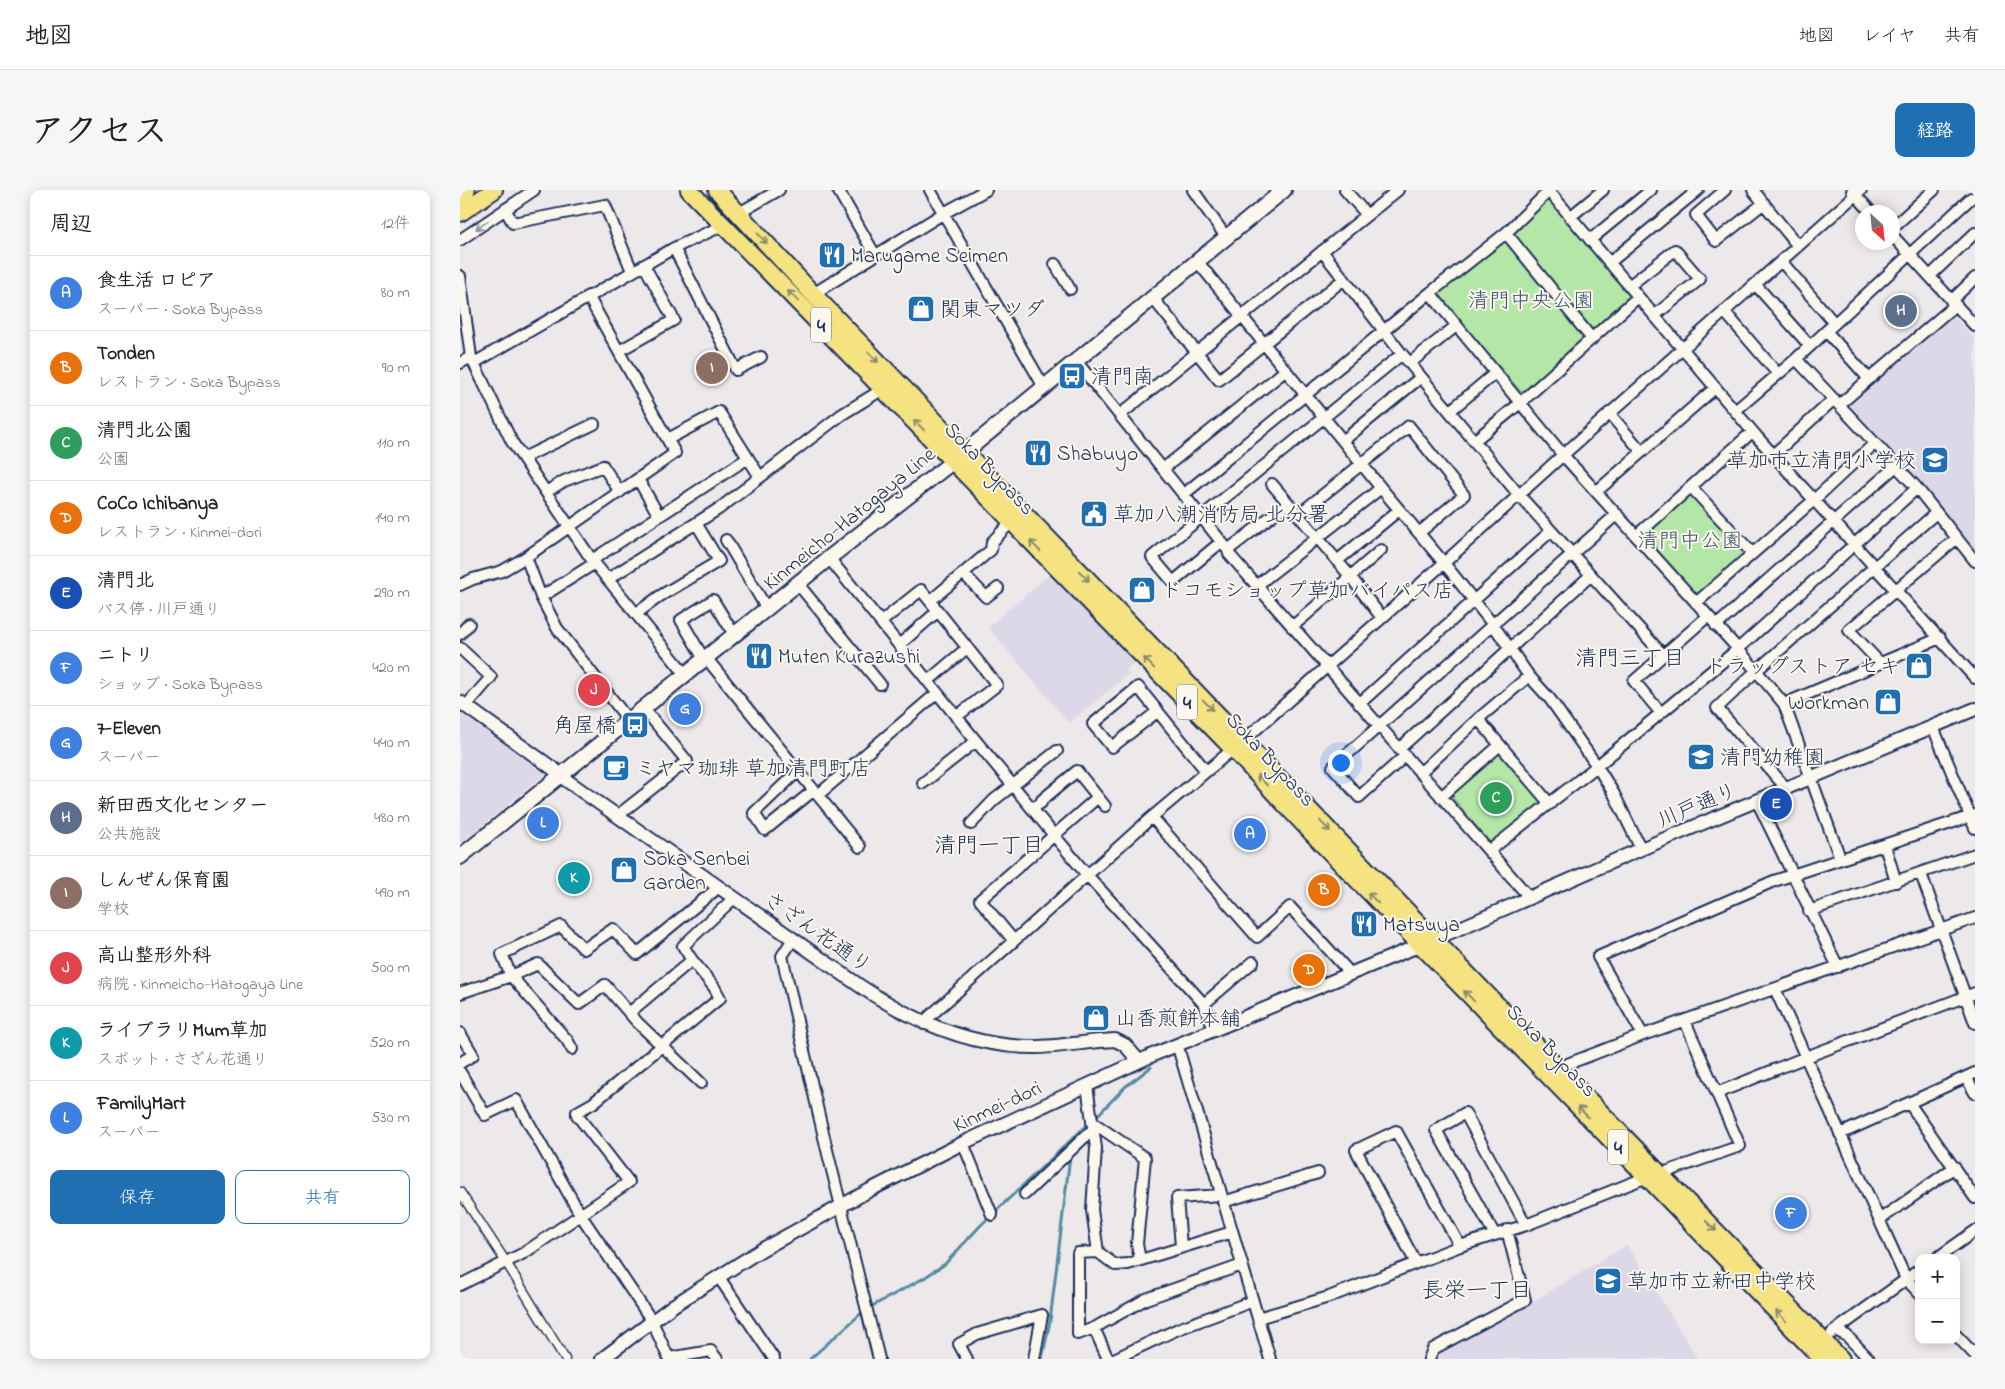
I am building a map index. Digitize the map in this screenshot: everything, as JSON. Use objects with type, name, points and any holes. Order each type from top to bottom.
[{"type":"highway","points":[[460,193],[465,190]]},
{"type":"highway","points":[[460,204],[482,190]]},
{"type":"highway","points":[[460,213],[494,190]]},
{"type":"highway","name":"Soka Bypass","points":[[688,190],[883,389],[959,456],[1011,522],[1238,745]]},
{"type":"highway","name":"Soka Bypass","points":[[717,190],[959,456],[1653,1176],[1818,1352],[1841,1359]]},
{"type":"highway","name":"Soka Bypass","points":[[1427,942],[1557,1068],[1653,1176]]},
{"type":"main road","name":"Kinmeicho-Hatogaya Line","points":[[460,856],[706,660],[829,558],[959,456],[1284,190]]},
{"type":"street","points":[[460,240],[534,190]]},
{"type":"street","points":[[739,213],[779,190]]},
{"type":"street","points":[[838,190],[875,256]]},
{"type":"street","points":[[930,190],[1044,387]]},
{"type":"street","points":[[813,294],[944,213],[986,190]]},
{"type":"street","points":[[1193,190],[1226,237]]},
{"type":"street","points":[[1345,190],[1367,215]]},
{"type":"street","points":[[1121,414],[1398,190]]},
{"type":"street","points":[[1183,495],[1305,394],[1506,233],[1549,190],[1752,432],[1973,672]]},
{"type":"street","points":[[1570,217],[1603,190]]},
{"type":"street","points":[[1590,240],[1651,190]]},
{"type":"street","points":[[1609,263],[1698,190]]},
{"type":"street","points":[[1725,190],[1696,215],[1716,241],[1764,203]]},
{"type":"street","points":[[1753,190],[1798,246]]},
{"type":"street","points":[[1900,221],[1934,190]]},
{"type":"street","points":[[924,1024],[929,1017],[1087,875],[1444,563],[1856,192],[1866,205]]},
{"type":"street","points":[[1734,411],[1796,359],[1970,196]]},
{"type":"street","points":[[505,209],[513,223],[605,205],[632,271]]},
{"type":"street","points":[[460,363],[473,360],[674,248],[724,225]]},
{"type":"street","points":[[1506,233],[1592,339]]},
{"type":"street","points":[[1930,276],[1975,233]]},
{"type":"street","points":[[1900,243],[1975,326]]},
{"type":"street","points":[[674,248],[736,370],[761,357]]},
{"type":"street","points":[[1629,286],[1675,250],[1700,279],[1654,316]]},
{"type":"street","points":[[1322,251],[1402,354],[1519,495],[1664,655]]},
{"type":"street","points":[[1197,261],[1444,563],[1494,626],[1529,676],[1550,699],[1597,766],[1614,794],[1641,849]]},
{"type":"street","points":[[1781,261],[1834,323]]},
{"type":"street","points":[[1055,264],[1070,289]]},
{"type":"street","points":[[619,351],[674,320],[644,265]]},
{"type":"street","points":[[460,276],[463,317],[473,360],[512,442],[594,561],[686,675]]},
{"type":"street","points":[[1773,455],[1837,402],[1869,379],[1953,303],[1975,278]]},
{"type":"street","points":[[1152,298],[1219,380],[1344,279]]},
{"type":"street","points":[[1755,284],[1810,346]]},
{"type":"street","points":[[1430,293],[1494,374],[1562,455],[1738,649],[1784,704],[1840,858]]},
{"type":"street","points":[[460,585],[473,579],[502,571],[526,557],[675,453],[588,296]]},
{"type":"street","points":[[1474,441],[1519,404],[1638,297]]},
{"type":"street","points":[[1724,311],[1778,374]]},
{"type":"street","points":[[1410,363],[1456,326]]},
{"type":"street","points":[[1826,331],[1869,379]]},
{"type":"street","points":[[1288,503],[1173,582],[1152,557],[1402,354]]},
{"type":"street","points":[[1796,359],[1917,488],[1975,561]]},
{"type":"street","points":[[1076,361],[1121,414],[1200,517],[1225,546],[1228,554],[1529,897]]},
{"type":"street","points":[[1163,469],[1286,370]]},
{"type":"street","points":[[1450,411],[1494,374]]},
{"type":"street","points":[[1344,440],[1421,376]]},
{"type":"street","points":[[1596,492],[1715,388]]},
{"type":"street","points":[[608,579],[720,508],[841,416],[883,389]]},
{"type":"street","points":[[668,439],[720,412],[760,477]]},
{"type":"street","points":[[1609,413],[1642,452]]},
{"type":"street","points":[[523,458],[594,424]]},
{"type":"street","points":[[1298,515],[1408,426],[1464,495],[1419,533]]},
{"type":"street","points":[[1636,536],[1752,432]]},
{"type":"street","points":[[1696,603],[1814,500],[1875,442]]},
{"type":"street","points":[[541,597],[748,458]]},
{"type":"street","points":[[546,492],[564,480],[603,466],[620,492]]},
{"type":"street","points":[[1716,626],[1896,466]]},
{"type":"street","points":[[638,480],[659,516]]},
{"type":"street","points":[[1272,484],[1350,576],[1382,618]]},
{"type":"street","points":[[1691,487],[1752,553]]},
{"type":"street","points":[[1256,586],[1381,488]]},
{"type":"street","points":[[1489,851],[1597,766],[1738,649],[1917,488]]},
{"type":"street","points":[[1337,561],[1399,510]]},
{"type":"street","points":[[1786,788],[1718,708],[1756,671],[1936,513]]},
{"type":"street","points":[[1591,575],[1402,753],[1359,797],[1333,767],[1494,626],[1617,514]]},
{"type":"street","points":[[930,600],[991,550],[992,542],[1011,522]]},
{"type":"street","points":[[637,613],[660,596],[719,561],[696,524]]},
{"type":"street","points":[[1360,704],[1551,531]]},
{"type":"street","points":[[1879,662],[1849,630],[1957,538]]},
{"type":"street","points":[[726,540],[767,609]]},
{"type":"street","points":[[1292,627],[1381,550]]},
{"type":"street","points":[[526,557],[541,597],[557,628],[629,721]]},
{"type":"street","points":[[829,558],[956,717],[1087,875],[1204,1004],[1214,1029]]},
{"type":"street","points":[[964,573],[986,597],[998,588]]},
{"type":"street","points":[[798,584],[880,684]]},
{"type":"street","points":[[881,622],[921,590],[930,600],[997,685],[956,717]]},
{"type":"street","points":[[735,636],[713,600],[680,620],[706,660],[860,847]]},
{"type":"street","points":[[898,645],[938,611]]},
{"type":"street","points":[[1661,713],[1634,681],[1708,616]]},
{"type":"street","points":[[460,634],[469,624]]},
{"type":"street","points":[[1784,704],[1879,662],[1940,638]]},
{"type":"street","points":[[460,648],[491,677],[463,704]]},
{"type":"street","points":[[928,681],[967,648]]},
{"type":"street","points":[[1420,773],[1478,719],[1529,676]]},
{"type":"street","points":[[1158,712],[1112,747],[1093,724],[1138,687],[1206,771]]},
{"type":"street","points":[[798,771],[754,813],[765,830],[816,792],[937,693]]},
{"type":"street","name":"さざん花通り","points":[[463,704],[617,816],[880,1000],[924,1024],[962,1036],[1018,1046],[1036,1047],[1114,1040],[1124,1045],[1138,1061]]},
{"type":"street","points":[[617,816],[687,762],[644,709]]},
{"type":"street","name":"川戸通り","points":[[1427,942],[1641,849],[1975,709]]},
{"type":"street","points":[[1478,719],[1550,804]]},
{"type":"street","points":[[1933,727],[1973,816],[1975,828]]},
{"type":"street","points":[[923,783],[976,741]]},
{"type":"street","points":[[1442,797],[1500,745]]},
{"type":"street","points":[[971,824],[994,800],[1057,751]]},
{"type":"street","points":[[1032,808],[1041,804],[1042,800],[1077,771],[1105,806]]},
{"type":"street","points":[[1014,941],[980,900],[1098,797]]},
{"type":"street","points":[[1757,801],[1809,911],[1838,967]]},
{"type":"street","points":[[1642,1035],[1598,957],[1792,874],[1885,846],[1973,816]]},
{"type":"street","points":[[1152,817],[1257,937],[1290,907],[1351,974]]},
{"type":"street","points":[[1885,846],[1896,882]]},
{"type":"street","points":[[1809,911],[1975,854]]},
{"type":"street","points":[[1921,874],[1941,931],[1970,995],[1975,1023]]},
{"type":"street","points":[[572,1049],[567,1040],[511,976],[502,954],[561,926],[584,949],[613,929],[637,954],[719,887]]},
{"type":"street","points":[[460,1285],[524,1253],[628,1182],[577,1112],[593,1103],[720,998],[683,946],[734,898]]},
{"type":"street","points":[[1557,1068],[1642,1035],[1975,918]]},
{"type":"street","points":[[793,939],[782,956],[841,1206],[880,1359]]},
{"type":"street","name":"Kinmei-dori","points":[[602,1359],[652,1321],[718,1276],[776,1241],[841,1206],[964,1144],[1138,1061],[1427,942]]},
{"type":"street","points":[[629,1013],[692,960]]},
{"type":"street","points":[[1204,1004],[1253,962]]},
{"type":"street","points":[[460,993],[511,976],[538,964],[579,1004],[605,985],[629,1013],[701,1083]]},
{"type":"street","points":[[1775,989],[1906,1279],[1915,1289]]},
{"type":"street","points":[[1717,1093],[1970,995]]},
{"type":"street","points":[[1258,1318],[1329,1296],[1460,1246],[1526,1225],[1653,1176],[1740,1146],[1685,1021]]},
{"type":"street","points":[[460,1032],[473,1055],[460,1063]]},
{"type":"street","points":[[1177,1044],[1270,1359]]},
{"type":"street","points":[[460,1072],[485,1115],[516,1100],[580,1214],[652,1321],[669,1359],[711,1351],[716,1359]]},
{"type":"street","points":[[1840,1134],[1970,1075],[1975,1093]]},
{"type":"street","points":[[1087,1086],[1096,1148],[1092,1210],[1098,1252]]},
{"type":"street","points":[[1909,1103],[1975,1198]]},
{"type":"street","points":[[1495,1235],[1436,1130],[1465,1113],[1526,1225]]},
{"type":"street","points":[[1025,1194],[1093,1126]]},
{"type":"street","points":[[1093,1126],[1145,1158],[1138,1244],[1140,1260]]},
{"type":"street","points":[[1416,1263],[1356,1150],[1396,1131],[1460,1246]]},
{"type":"street","points":[[964,1144],[992,1215]]},
{"type":"street","points":[[1879,1220],[1955,1167]]},
{"type":"street","points":[[1182,1246],[1177,1198],[1222,1199],[1318,1174]]},
{"type":"street","points":[[460,1192],[506,1262],[565,1359]]},
{"type":"street","points":[[1429,1359],[1434,1349],[1525,1300],[1508,1230]]},
{"type":"street","points":[[1943,1254],[1975,1231]]},
{"type":"street","points":[[1232,1232],[1128,1264],[1115,1265],[1098,1252],[1078,1253],[1078,1334],[1094,1328],[1146,1299],[1242,1265]]},
{"type":"street","points":[[1818,1352],[1836,1330],[1915,1273]]},
{"type":"street","points":[[718,1276],[774,1359]]},
{"type":"street","points":[[1114,1359],[1178,1328],[1253,1301]]},
{"type":"street","points":[[967,1359],[959,1344],[977,1334],[1042,1315],[1034,1359]]},
{"type":"street","points":[[1094,1328],[1108,1359]]},
{"type":"street","points":[[1836,1330],[1847,1336],[1869,1359]]},
{"type":"street","points":[[1960,1339],[1975,1355]]},
{"type":"shaded area","name":"草加市立清門小学校","points":[[1952,314],[1975,340],[1975,554],[1849,408],[1848,403]]},
{"type":"shaded area","points":[[1049,575],[1135,662],[1126,670],[1129,674],[1069,723],[988,627]]},
{"type":"shaded area","points":[[460,712],[545,774],[460,844]]},
{"type":"shaded area","name":"草加市立新田中学校","points":[[1627,1245],[1698,1359],[1435,1359],[1437,1352],[1509,1316]]},
{"type":"green space","name":"清門中央公園","points":[[1548,200],[1630,295],[1522,393],[1438,295]]},
{"type":"green space","name":"清門中公園","points":[[1692,492],[1747,553],[1697,598],[1644,537]]},
{"type":"green space","points":[[1499,753],[1541,802],[1491,844],[1450,794]]},
{"type":"waterway","points":[[1094,1119],[1125,1087],[1151,1067]]},
{"type":"waterway","points":[[810,1359],[865,1310],[924,1278],[945,1264],[980,1226],[1089,1123]]},
{"type":"waterway","points":[[1042,1359],[1050,1321],[1070,1156]]},
{"type":"place","name":"Marugame Seimen","points":[[832,255]]},
{"type":"place","name":"関東マツダ","points":[[921,309]]},
{"type":"place","name":"新田西文化センター","points":[[1901,311]]},
{"type":"place","name":"しんぜん保育園","points":[[712,368]]},
{"type":"place","name":"清門南","points":[[1072,376]]},
{"type":"place","name":"Shabuyo","points":[[1038,453]]},
{"type":"place","name":"草加市立清門小学校","points":[[1935,460]]},
{"type":"place","name":"草加八潮消防局 北分署","points":[[1094,514]]},
{"type":"place","name":"ドコモショップ草加バイパス店","points":[[1142,590]]},
{"type":"place","name":"Muten Kurazushi","points":[[759,656]]},
{"type":"place","name":"ドラッグストア セキ","points":[[1919,666]]},
{"type":"place","name":"高山整形外科","points":[[594,690]]},
{"type":"place","name":"Workman","points":[[1888,702]]},
{"type":"place","name":"7-Eleven","points":[[685,709]]},
{"type":"place","name":"角屋橋","points":[[635,725]]},
{"type":"place","name":"清門幼稚園","points":[[1701,757]]},
{"type":"place","name":"ミヤマ珈琲 草加清門町店","points":[[616,768]]},
{"type":"place","name":"清門北公園","points":[[1496,798]]},
{"type":"place","name":"清門北","points":[[1776,804]]},
{"type":"place","name":"FamilyMart","points":[[543,823]]},
{"type":"place","name":"食生活 ロピア","points":[[1250,834]]},
{"type":"place","name":"Soka Senbei Garden","points":[[624,870]]},
{"type":"place","name":"ライブラリMum草加","points":[[574,878]]},
{"type":"place","name":"Tonden","points":[[1324,890]]},
{"type":"place","name":"Matsuya","points":[[1364,924]]},
{"type":"place","name":"CoCo Ichibanya","points":[[1309,970]]},
{"type":"place","name":"山香煎餅本舗","points":[[1096,1018]]},
{"type":"place","name":"ニトリ","points":[[1791,1213]]},
{"type":"place","name":"草加市立新田中学校","points":[[1608,1281]]},
{"type":"district","name":"清門三丁目","points":[[1630,657]]},
{"type":"district","name":"清門一丁目","points":[[989,844]]},
{"type":"district","name":"長栄一丁目","points":[[1477,1289]]}]
